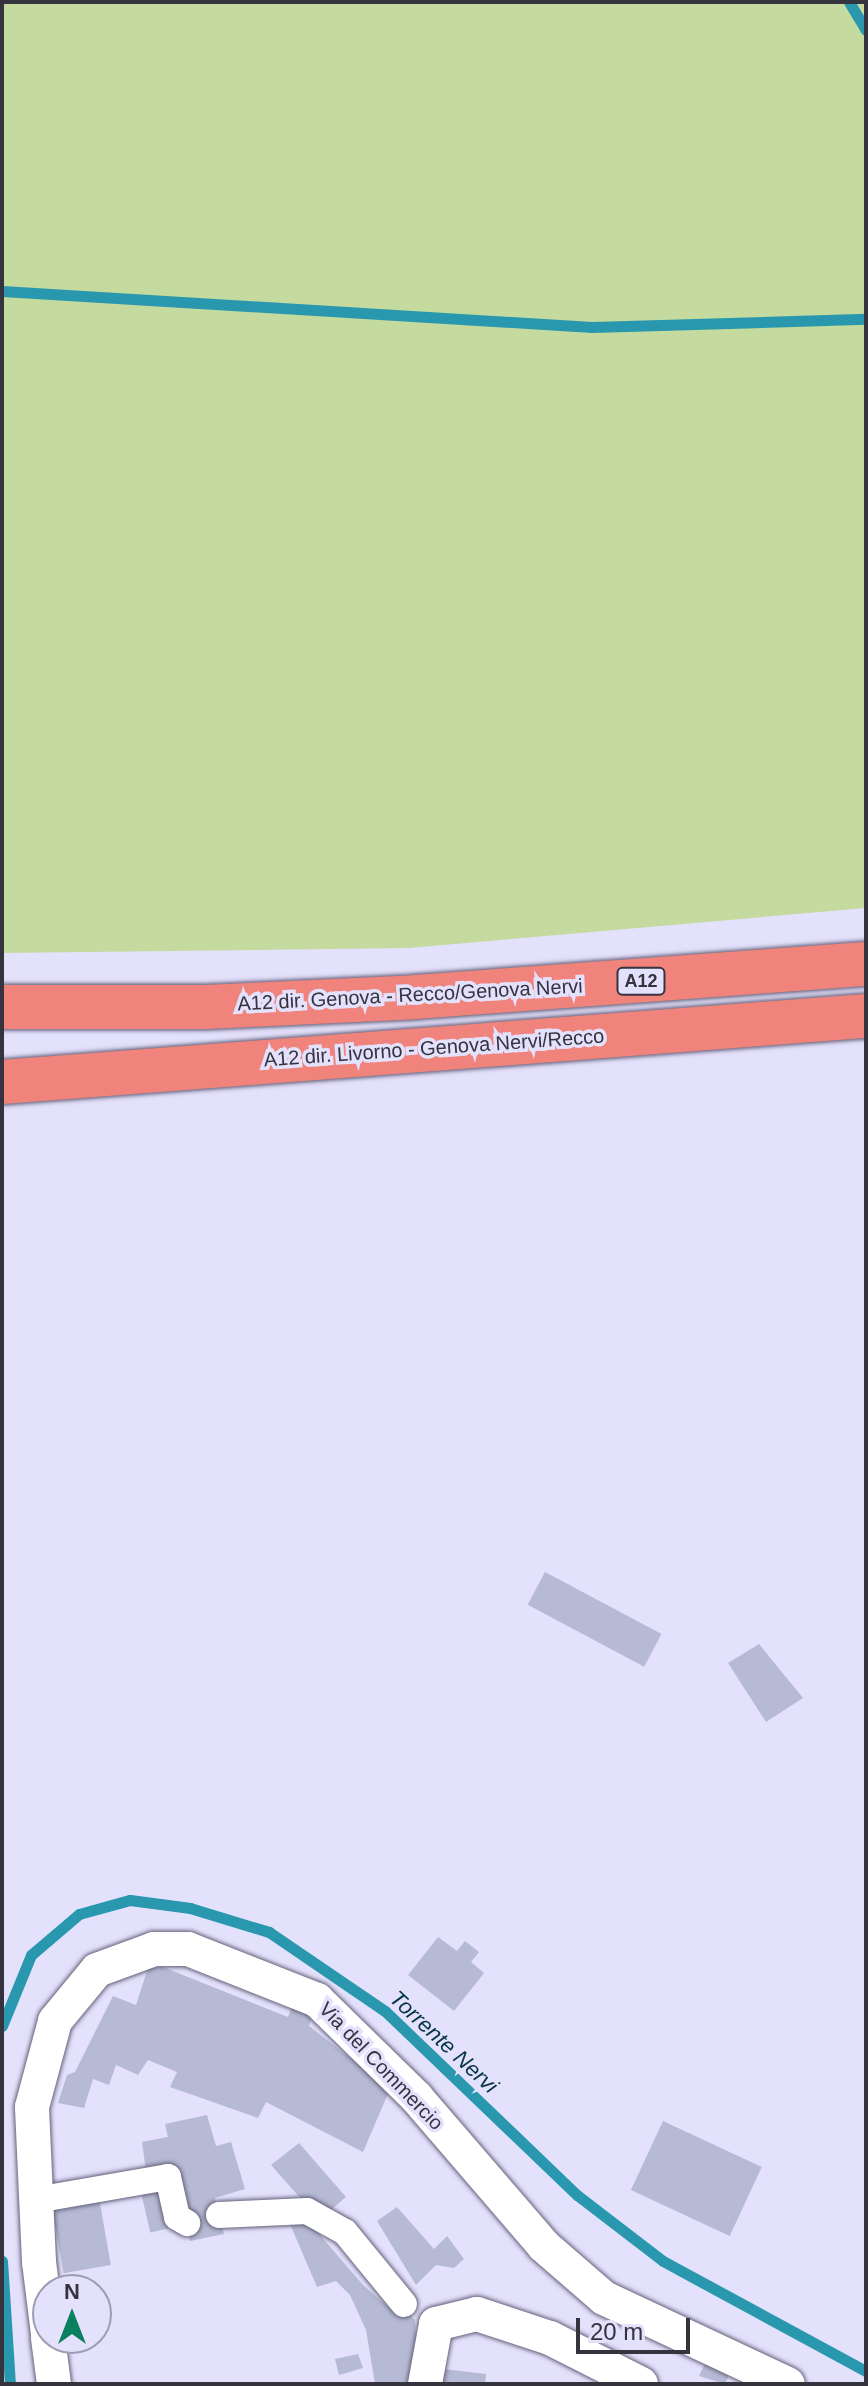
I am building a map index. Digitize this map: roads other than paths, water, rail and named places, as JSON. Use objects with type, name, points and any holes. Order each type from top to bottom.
[{"type":"highway","name":"A12 dir. Genova - Recco/Genova Nervi","points":[[2,1007],[206,1007],[415,997],[866,964]]},
{"type":"highway","name":"A12 dir. Livorno - Genova Nervi/Recco","points":[[2,1082],[866,1016]]},
{"type":"street","name":"Via del Commercio","points":[[43,2274],[32,2107],[55,2021],[97,1970],[154,1949],[188,1949],[317,2000],[416,2097],[544,2246],[604,2298],[788,2384]]},
{"type":"street","points":[[36,2200],[168,2177],[177,2217],[187,2223]]},
{"type":"street","points":[[219,2215],[307,2211],[345,2232],[404,2304]]},
{"type":"street","points":[[425,2384],[436,2324],[477,2314],[550,2338],[641,2384]]},
{"type":"street","name":"Via del Commercio","points":[[50,2354],[54,2384]]},
{"type":"waterway","points":[[849,2],[866,30]]},
{"type":"waterway","points":[[2,291],[592,327],[866,319]]},
{"type":"waterway","name":"Torrente Nervi","points":[[2,2026],[31,1955],[79,1914],[130,1900],[190,1908],[269,1932],[385,2011],[577,2195],[663,2261],[866,2371]]},
{"type":"waterway","name":"Torrente Nervi","points":[[2,2261],[10,2384]]}]
